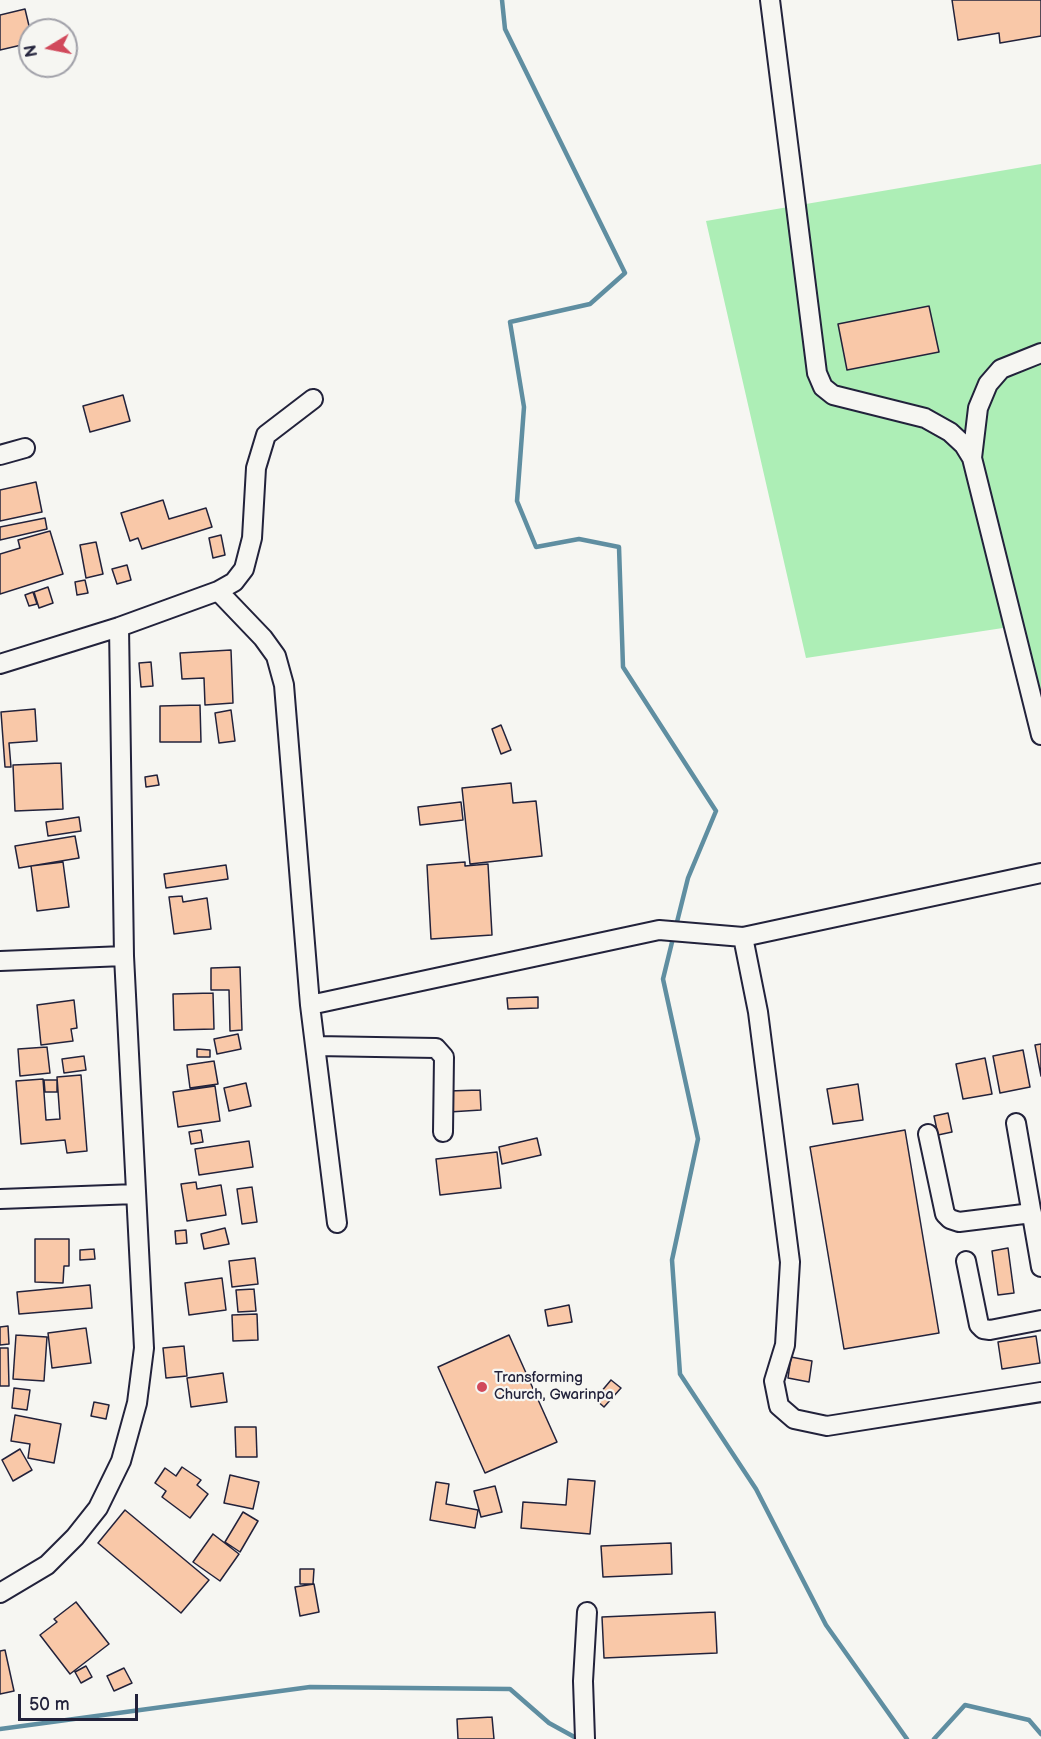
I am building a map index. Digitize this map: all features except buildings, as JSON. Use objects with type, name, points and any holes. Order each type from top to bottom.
[{"type":"street","points":[[770,0],[815,358],[823,387],[833,395],[926,418],[950,432],[972,458]]},
{"type":"street","points":[[1041,353],[1001,369],[988,384],[978,408],[972,458],[1041,735]]},
{"type":"street","points":[[0,664],[119,627],[218,591],[234,582],[243,568],[252,538],[256,468],[266,435],[313,399]]},
{"type":"street","points":[[0,455],[25,448]]},
{"type":"street","points":[[218,591],[263,638],[276,657],[284,685],[310,1005],[338,1223]]},
{"type":"street","points":[[0,1593],[47,1565],[75,1537],[98,1508],[121,1461],[137,1403],[144,1348],[124,956],[119,627]]},
{"type":"street","points":[[310,1005],[659,930],[735,936],[1041,873]]},
{"type":"street","points":[[735,936],[758,1012],[790,1262],[785,1345],[774,1381],[779,1406],[794,1419],[827,1426],[1041,1392]]},
{"type":"street","points":[[0,961],[124,956]]},
{"type":"street","points":[[316,1046],[436,1048],[444,1058],[443,1132]]},
{"type":"street","points":[[1016,1123],[1041,1267]]},
{"type":"street","points":[[928,1134],[945,1214],[950,1219],[959,1222],[1032,1213]]},
{"type":"street","points":[[0,1199],[136,1194]]},
{"type":"street","points":[[966,1262],[979,1325],[983,1329],[990,1330],[1041,1320]]},
{"type":"street","points":[[585,1739],[583,1681],[587,1612]]},
{"type":"green space","points":[[1041,164],[1041,732],[1016,626],[806,658],[706,221]]},
{"type":"waterway","points":[[502,0],[505,29],[625,273],[590,304],[510,322],[524,407],[517,501],[536,547],[579,539],[619,547],[623,667],[716,811],[688,878],[676,926]]},
{"type":"waterway","points":[[674,934],[663,979],[698,1139],[672,1260],[680,1374],[756,1489],[826,1625],[907,1739]]},
{"type":"waterway","points":[[0,1729],[310,1687],[510,1689],[549,1723],[578,1739]]},
{"type":"waterway","points":[[934,1739],[965,1705],[1029,1720],[1041,1734]]},
{"type":"place","name":"Transforming Church, Gwarinpa","points":[[482,1387]]}]
